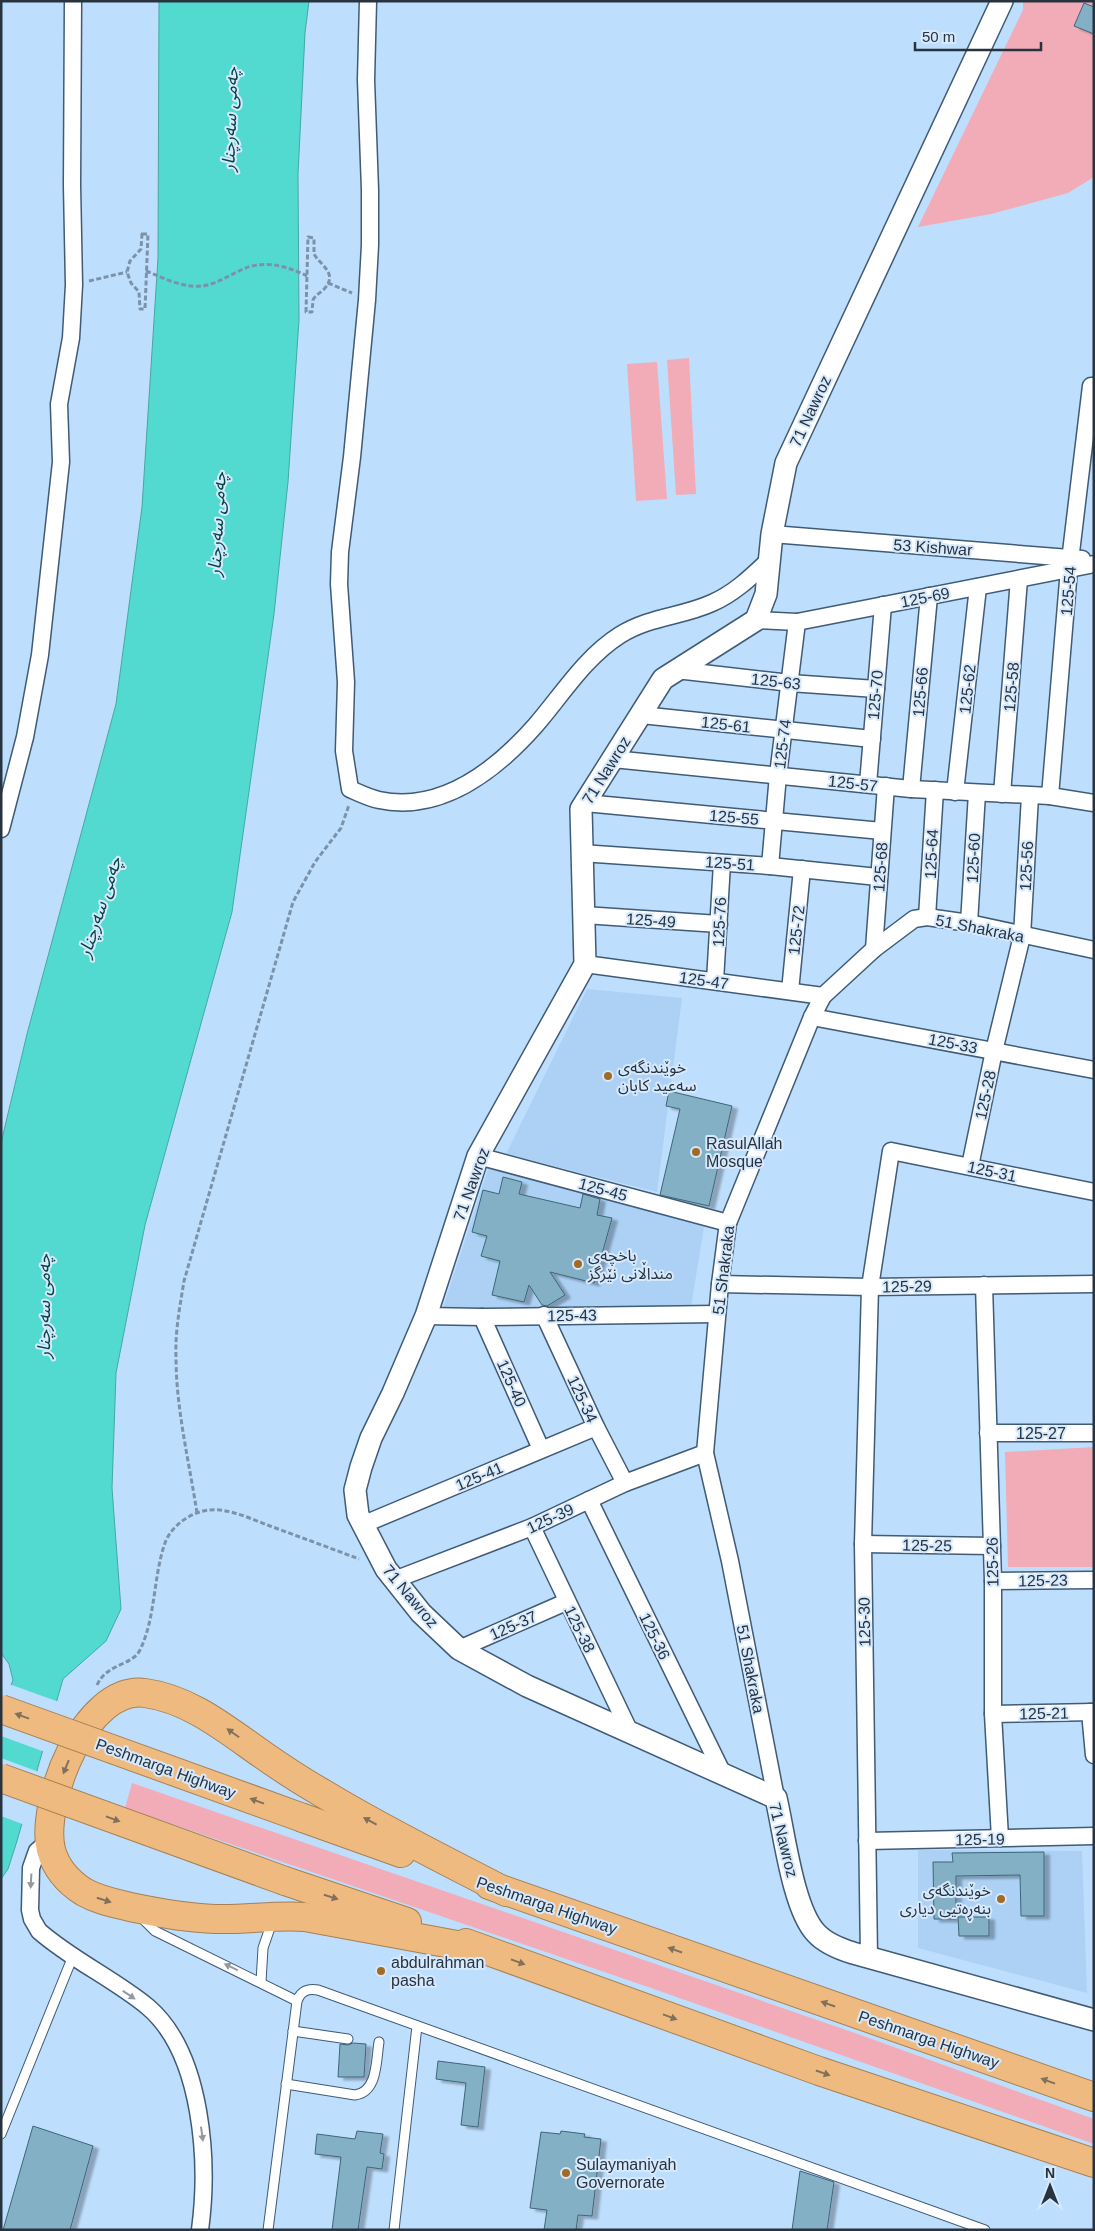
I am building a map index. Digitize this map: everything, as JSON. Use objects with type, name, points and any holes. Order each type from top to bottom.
[{"type":"highway","points":[[484,1950],[305,1917],[203,1918],[165,1915],[103,1900],[76,1887],[68,1880],[56,1862],[50,1840],[52,1807],[61,1780],[78,1742],[95,1714],[111,1700],[133,1693],[146,1693],[176,1702],[218,1724],[273,1762],[365,1818],[506,1892]]},
{"type":"highway","name":"Peshmarga Highway","points":[[1,1709],[506,1892],[1094,2097]]},
{"type":"highway","points":[[1,1778],[285,1881],[402,1920],[819,2071],[1094,2163]]},
{"type":"street","points":[[1,828],[28,721],[46,614],[62,462],[59,404],[71,338],[74,285],[72,185],[73,1]]},
{"type":"street","points":[[368,1],[366,80],[370,190],[366,300],[352,457],[340,552],[339,584],[345,674],[344,751],[350,789],[377,800],[411,803],[444,796],[470,782],[494,766],[516,747],[586,662],[602,648],[639,625],[713,603],[742,584],[769,560]]},
{"type":"street","name":"71 Nawroz","points":[[1002,1],[786,463],[772,534],[766,594],[756,620],[663,678],[581,809],[585,964],[478,1156],[426,1316],[393,1393],[371,1438],[360,1467],[356,1503],[362,1526],[390,1574],[421,1613],[459,1649],[527,1686],[629,1730],[776,1798],[798,1900],[810,1926],[822,1939],[869,1957],[1094,2020]]},
{"type":"street","name":"125-54","points":[[1050,796],[1070,563],[1091,414],[1093,386]]},
{"type":"street","name":"53 Kishwar","points":[[772,534],[1070,563]]},
{"type":"street","name":"125-69","points":[[756,620],[797,622],[1019,579],[1070,563],[1094,563]]},
{"type":"street","name":"125-58","points":[[1002,794],[1019,579]]},
{"type":"street","name":"125-62","points":[[955,792],[978,587]]},
{"type":"street","name":"125-66","points":[[911,788],[929,596]]},
{"type":"street","name":"125-70","points":[[868,784],[883,605]]},
{"type":"street","name":"125-74","points":[[770,866],[778,775],[797,622]]},
{"type":"street","name":"125-63","points":[[676,670],[790,683],[876,689]]},
{"type":"street","name":"125-61","points":[[640,714],[872,739]]},
{"type":"street","name":"125-57","points":[[613,759],[955,792],[1050,796],[1094,803]]},
{"type":"street","name":"125-68","points":[[874,949],[886,786]]},
{"type":"street","name":"125-64","points":[[927,917],[935,790]]},
{"type":"street","name":"125-60","points":[[969,923],[977,793]]},
{"type":"street","name":"125-56","points":[[1022,936],[1030,796]]},
{"type":"street","name":"125-55","points":[[585,803],[882,831]]},
{"type":"street","name":"125-51","points":[[582,853],[722,862],[878,877]]},
{"type":"street","name":"125-76","points":[[716,981],[722,862]]},
{"type":"street","name":"125-72","points":[[790,991],[802,869]]},
{"type":"street","name":"125-49","points":[[584,916],[719,924]]},
{"type":"street","name":"51 Shakraka","points":[[776,1798],[730,1561],[705,1453],[720,1284],[728,1223],[812,1017],[823,996],[874,949],[914,919],[927,917],[969,923],[1022,936],[1094,950]]},
{"type":"street","name":"125-28","points":[[970,1166],[994,1051],[1022,936]]},
{"type":"street","name":"125-47","points":[[585,964],[823,996]]},
{"type":"street","name":"125-33","points":[[812,1017],[1094,1070]]},
{"type":"street","name":"125-31","points":[[891,1151],[1094,1192]]},
{"type":"street","name":"125-30","points":[[869,1957],[863,1544],[870,1287],[891,1151]]},
{"type":"street","name":"125-45","points":[[478,1156],[728,1223]]},
{"type":"street","name":"125-29","points":[[720,1284],[870,1287],[1094,1284]]},
{"type":"street","name":"125-26","points":[[984,1285],[993,1581],[993,1714],[1000,1838]]},
{"type":"street","name":"125-43","points":[[426,1316],[717,1314]]},
{"type":"street","name":"125-34","points":[[544,1315],[596,1427],[625,1483]]},
{"type":"street","name":"125-40","points":[[482,1317],[542,1449]]},
{"type":"street","name":"125-41","points":[[362,1526],[596,1427]]},
{"type":"street","name":"125-27","points":[[988,1433],[1094,1433]]},
{"type":"street","name":"125-39","points":[[390,1574],[532,1527],[625,1483],[705,1453]]},
{"type":"street","name":"125-36","points":[[589,1500],[722,1772]]},
{"type":"street","name":"125-38","points":[[532,1527],[566,1602],[629,1730]]},
{"type":"street","name":"125-25","points":[[863,1544],[992,1546]]},
{"type":"street","name":"125-23","points":[[993,1581],[1094,1580]]},
{"type":"street","name":"125-37","points":[[459,1649],[566,1602]]},
{"type":"street","points":[[1092,1712],[1094,1755]]},
{"type":"street","name":"125-21","points":[[993,1714],[1092,1712]]},
{"type":"street","name":"125-19","points":[[867,1841],[1094,1836]]},
{"type":"street","points":[[50,1840],[43,1844],[33,1858],[30,1910],[32,1919],[39,1931],[148,2008],[170,2035],[178,2050],[194,2094],[204,2149],[205,2177],[200,2230]]},
{"type":"lane","points":[[140,1909],[145,1921],[155,1931],[262,1982],[297,2001]]},
{"type":"lane","points":[[262,1982],[263,1948],[275,1916]]},
{"type":"lane","points":[[1,2134],[73,1956]]},
{"type":"lane","points":[[268,2230],[297,2001],[304,1991],[314,1989],[985,2230]]},
{"type":"lane","points":[[394,2230],[417,2026]]},
{"type":"lane","points":[[293,2031],[348,2039]]},
{"type":"lane","points":[[286,2084],[355,2095],[364,2092],[372,2080],[379,2042]]},
{"type":"path","points":[[142,234],[148,234],[145,309],[140,308],[139,292],[131,283],[127,272],[130,261],[141,249],[142,234]]},
{"type":"path","points":[[308,237],[314,238],[314,254],[327,268],[328,283],[323,291],[315,296],[312,312],[306,312],[308,237]]},
{"type":"path","points":[[146,271],[170,281],[191,286],[212,284],[248,267],[264,264],[285,267],[307,276]]},
{"type":"path","points":[[74,285],[127,272]]},
{"type":"path","points":[[328,283],[366,300]]},
{"type":"path","points":[[197,1512],[178,1394],[176,1366],[178,1318],[184,1281],[293,902],[315,862],[341,828],[348,809],[350,789]]},
{"type":"path","points":[[95,1714],[96,1688],[102,1676],[114,1666],[134,1658],[139,1651],[148,1623],[165,1542],[178,1524],[197,1512],[219,1509],[240,1515],[390,1574]]},
{"type":"shaded area","points":[[1023,1],[1094,1],[1094,177],[1068,193],[991,214],[918,227],[1023,10]]},
{"type":"shaded area","points":[[689,358],[696,494],[676,495],[667,360]]},
{"type":"shaded area","points":[[657,362],[667,499],[636,501],[627,364]]},
{"type":"shaded area","name":"خوێندنگەی سەعید کابان","points":[[587,989],[682,998],[657,1192],[506,1154]]},
{"type":"shaded area","name":"باخچەی منداڵانی نێرگز","points":[[489,1166],[705,1221],[691,1307],[443,1308]]},
{"type":"shaded area","points":[[1094,1447],[1094,1567],[1008,1567],[1005,1452]]},
{"type":"shaded area","points":[[132,1783],[852,2032],[1094,2119],[1094,2144],[651,1988],[125,1808]]},
{"type":"shaded area","name":"خوێندنگەی بنەڕەتیی دیاری","points":[[918,1850],[1082,1851],[1087,1993],[918,1948]]},
{"type":"water","name":"چەمی سەرچنار","points":[[159,1],[309,1],[305,33],[298,174],[299,320],[288,482],[274,614],[232,912],[145,1225],[116,1373],[112,1488],[121,1609],[106,1641],[63,1679],[17,1841],[8,1869],[1,1879],[1,1712],[13,1680],[9,1664],[1,1653],[1,1143],[27,1034],[116,704],[142,507],[158,258]]},
{"type":"pier","points":[[9,1684],[59,1702],[45,1752],[1,1736],[1,1705]]},
{"type":"pier","points":[[1,1758],[39,1772],[25,1825],[1,1816]]},
{"type":"building","points":[[1084,3],[1094,7],[1094,34],[1074,26]]},
{"type":"building","name":"RasulAllah Mosque","points":[[669,1091],[732,1106],[709,1206],[660,1195],[680,1109],[666,1106]]},
{"type":"building","points":[[503,1177],[522,1182],[519,1194],[580,1208],[583,1194],[600,1199],[597,1215],[612,1218],[594,1283],[550,1272],[565,1295],[547,1306],[542,1305],[529,1285],[524,1302],[492,1295],[500,1261],[481,1256],[487,1236],[472,1232],[483,1190],[499,1194]]},
{"type":"building","points":[[1044,1852],[1044,1916],[1021,1916],[1020,1875],[956,1876],[956,1919],[934,1919],[933,1862],[953,1862],[952,1853]]},
{"type":"building","points":[[958,1917],[989,1917],[989,1936],[959,1936]]},
{"type":"building","points":[[353,2043],[366,2044],[364,2077],[338,2077],[340,2044],[348,2045]]},
{"type":"building","points":[[438,2061],[485,2067],[478,2127],[461,2125],[466,2083],[436,2079]]},
{"type":"building","points":[[33,2126],[93,2146],[70,2230],[3,2230]]},
{"type":"building","points":[[357,2131],[383,2134],[380,2153],[384,2154],[382,2169],[367,2167],[358,2230],[332,2230],[341,2157],[315,2154],[317,2134],[355,2139]]},
{"type":"building","name":"Sulaymaniyah Governorate","points":[[561,2131],[585,2134],[584,2137],[601,2139],[592,2216],[578,2215],[576,2230],[544,2230],[547,2210],[530,2208],[541,2132],[560,2134]]},
{"type":"building","points":[[800,2171],[834,2182],[827,2230],[792,2230]]},
{"type":"place","name":"خوێندنگەی سەعید کابان","points":[[608,1076]]},
{"type":"place","name":"RasulAllah Mosque","points":[[696,1152]]},
{"type":"place","name":"باخچەی منداڵانی نێرگز","points":[[578,1264]]},
{"type":"place","name":"خوێندنگەی بنەڕەتیی دیاری","points":[[1001,1899]]},
{"type":"place","name":"abdulrahman pasha","points":[[381,1971]]},
{"type":"place","name":"Sulaymaniyah Governorate","points":[[566,2173]]}]
